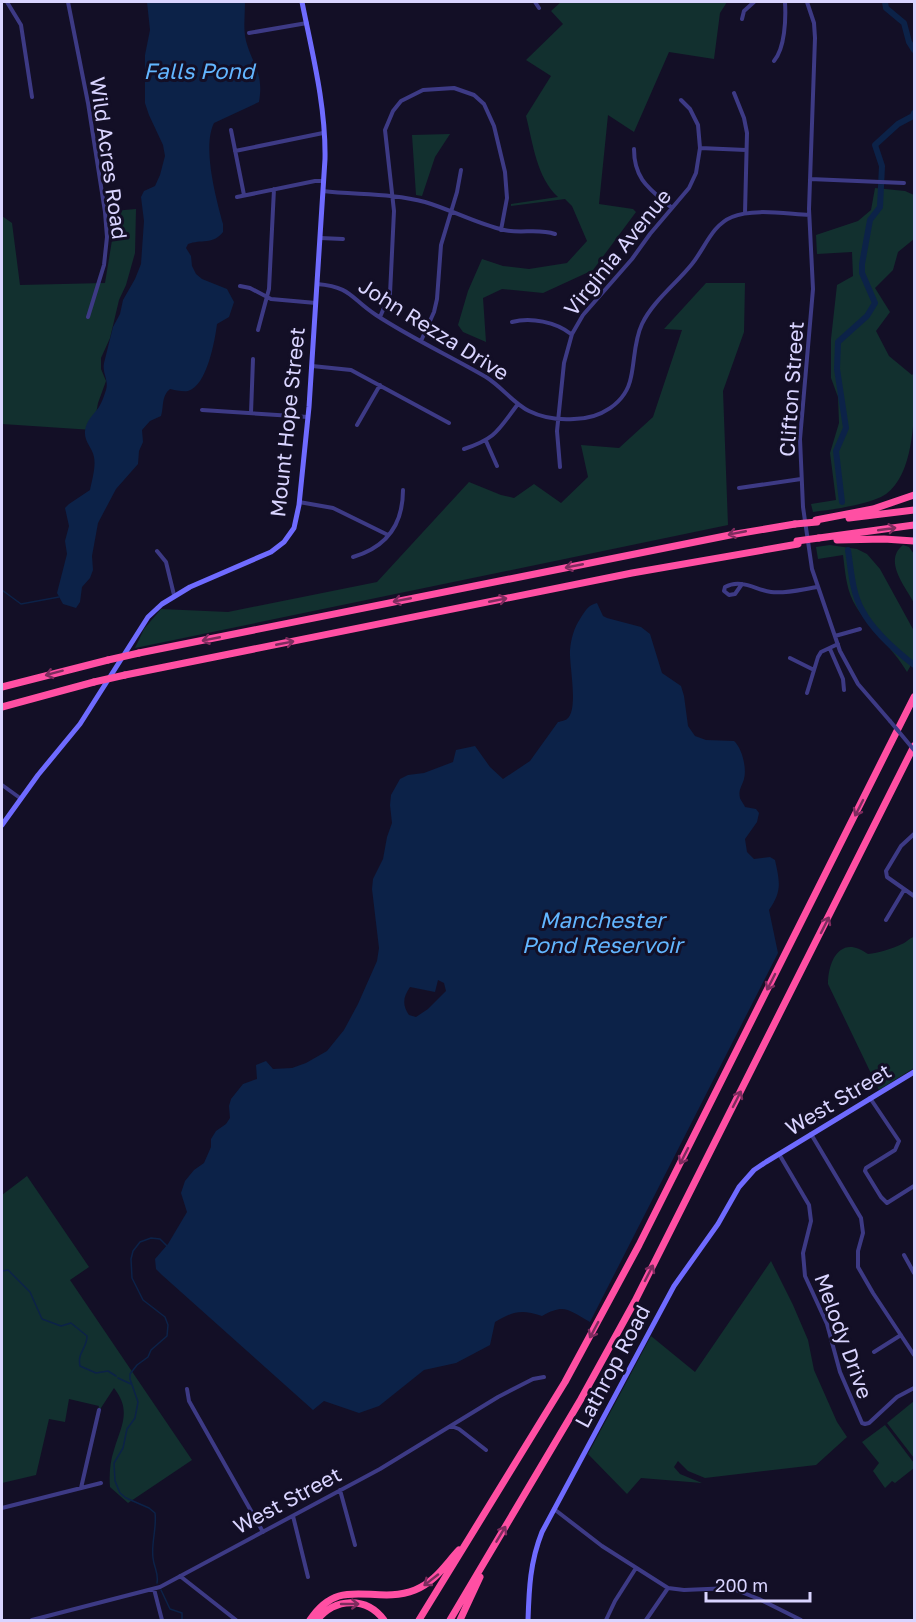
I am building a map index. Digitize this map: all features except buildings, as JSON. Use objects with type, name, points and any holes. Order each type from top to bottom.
[{"type":"highway","points":[[816,521],[873,508],[915,495]]},
{"type":"highway","points":[[2,687],[139,653],[721,536],[816,521],[915,510]]},
{"type":"highway","points":[[2,706],[125,675],[632,573],[797,543],[915,525]]},
{"type":"highway","points":[[819,540],[915,541]]},
{"type":"highway","points":[[420,1620],[565,1382],[639,1245],[915,697]]},
{"type":"highway","points":[[450,1620],[581,1399],[641,1289],[915,748]]},
{"type":"highway","points":[[310,1620],[325,1603],[342,1594],[395,1594],[420,1587],[436,1576],[472,1537]]},
{"type":"highway","points":[[460,1620],[491,1550]]},
{"type":"highway","points":[[317,1620],[333,1606],[350,1602],[367,1606],[384,1620]]},
{"type":"street","points":[[7,2],[21,25],[32,97]]},
{"type":"street","name":"Wild Acres Road","points":[[68,2],[88,103],[107,237],[104,265],[88,317]]},
{"type":"street","name":"Mount Hope Street","points":[[2,825],[20,798],[80,724],[148,617],[174,595],[190,586],[271,552],[284,542],[294,528],[308,417],[324,181],[323,133],[302,2]]},
{"type":"street","points":[[535,2],[539,8]]},
{"type":"street","points":[[742,19],[744,11],[754,2]]},
{"type":"street","points":[[774,61],[779,54],[785,2]]},
{"type":"street","name":"Clifton Street","points":[[807,2],[814,23],[815,38],[809,215],[813,289],[800,439],[801,479],[811,561],[838,644],[858,684],[915,748]]},
{"type":"street","points":[[249,33],[307,23]]},
{"type":"street","points":[[380,317],[390,294],[394,197],[385,130],[393,111],[409,95],[423,90],[446,87],[474,95],[484,104],[499,142],[507,187],[507,208],[501,230]]},
{"type":"street","points":[[734,93],[744,118],[747,134],[745,213],[809,215]]},
{"type":"street","name":"Virginia Avenue","points":[[560,467],[556,442],[558,419],[564,363],[572,334],[583,315],[632,259],[672,208],[694,178],[698,167],[700,135],[695,117],[681,100]]},
{"type":"street","points":[[231,130],[244,195]]},
{"type":"street","points":[[236,151],[323,133]]},
{"type":"street","points":[[700,148],[746,150]]},
{"type":"street","points":[[634,149],[635,166],[642,181],[672,208]]},
{"type":"street","points":[[421,341],[434,312],[441,245],[457,192],[461,170]]},
{"type":"street","points":[[810,179],[904,183]]},
{"type":"street","points":[[237,197],[324,181]]},
{"type":"street","points":[[258,330],[268,297],[274,189]]},
{"type":"street","points":[[323,191],[423,202],[501,230],[547,231],[555,234]]},
{"type":"street","name":"John Rezza Drive","points":[[317,284],[349,292],[380,317],[489,379],[518,404],[540,416],[572,420],[591,417],[602,414],[620,400],[631,380],[636,343],[646,316],[693,263],[713,232],[731,217],[745,213]]},
{"type":"street","points":[[319,238],[343,239]]},
{"type":"street","points":[[240,286],[283,301],[316,303]]},
{"type":"street","points":[[512,322],[521,319],[556,325],[572,334]]},
{"type":"street","points":[[251,413],[254,359]]},
{"type":"street","points":[[312,366],[351,370],[449,423]]},
{"type":"street","points":[[357,425],[380,385]]},
{"type":"street","points":[[464,449],[486,441],[498,432],[518,404]]},
{"type":"street","points":[[202,410],[308,417]]},
{"type":"street","points":[[486,441],[497,466]]},
{"type":"street","points":[[739,488],[801,479]]},
{"type":"street","points":[[353,557],[374,549],[393,529],[402,513],[403,490]]},
{"type":"street","points":[[299,502],[333,508],[388,535]]},
{"type":"street","points":[[157,551],[166,562],[174,595]]},
{"type":"street","points":[[741,584],[771,592],[818,586]]},
{"type":"street","points":[[835,636],[860,630]]},
{"type":"street","points":[[807,693],[821,652],[838,644]]},
{"type":"street","points":[[830,648],[843,679],[844,690]]},
{"type":"street","points":[[790,658],[814,670]]},
{"type":"street","points":[[2,785],[20,798]]},
{"type":"street","points":[[915,834],[901,846],[886,872],[887,877],[915,896]]},
{"type":"street","points":[[886,920],[904,890]]},
{"type":"street","name":"West Street","points":[[779,1154],[915,1072]]},
{"type":"street","points":[[870,1098],[899,1141],[895,1150],[866,1168],[865,1171],[887,1203],[915,1186]]},
{"type":"street","points":[[811,1134],[861,1218],[862,1233],[857,1259],[862,1276],[915,1355]]},
{"type":"street","name":"Melody Drive","points":[[779,1154],[809,1204],[811,1221],[803,1253],[806,1276],[827,1324],[847,1392],[862,1423],[866,1424],[897,1397],[915,1388]]},
{"type":"street","name":"Lathrop Road","points":[[528,1620],[532,1560],[542,1532],[554,1509],[679,1278],[718,1224],[744,1179],[779,1154]]},
{"type":"street","points":[[904,1255],[915,1273]]},
{"type":"street","points":[[874,1352],[901,1335]]},
{"type":"street","name":"West Street","points":[[32,1620],[154,1589],[380,1469],[520,1385],[544,1377]]},
{"type":"street","points":[[187,1389],[189,1401],[263,1532]]},
{"type":"street","points":[[81,1488],[99,1410]]},
{"type":"street","points":[[451,1425],[486,1450]]},
{"type":"street","points":[[2,1508],[101,1483]]},
{"type":"street","points":[[340,1490],[355,1545]]},
{"type":"street","points":[[554,1509],[583,1532],[669,1588],[684,1590],[730,1588],[759,1599],[801,1620]]},
{"type":"street","points":[[293,1515],[308,1577]]},
{"type":"street","points":[[606,1620],[636,1568]]},
{"type":"street","points":[[180,1576],[236,1620]]},
{"type":"street","points":[[646,1620],[669,1588]]},
{"type":"street","points":[[154,1589],[162,1620]]},
{"type":"green space","points":[[561,2],[727,2],[720,13],[714,59],[669,52],[634,132],[608,115],[599,204],[633,209],[636,212],[593,270],[543,293],[502,289],[483,298],[486,342],[463,332],[458,325],[468,291],[482,259],[503,266],[529,269],[567,263],[587,241],[572,206],[565,199],[511,206],[511,204],[558,197],[540,170],[526,116],[551,76],[526,60],[563,24],[551,11]]},
{"type":"green space","points":[[450,134],[435,157],[422,196],[416,195],[412,135]]},
{"type":"green space","points":[[875,188],[905,191],[914,195],[914,239],[898,252],[893,270],[875,288],[890,312],[876,331],[889,356],[912,375],[914,373],[911,442],[901,475],[893,488],[881,497],[856,505],[813,512],[811,504],[836,500],[830,453],[839,423],[838,397],[831,378],[831,339],[837,285],[853,276],[852,252],[817,254],[816,235],[858,221],[871,210]]},
{"type":"green space","points":[[136,209],[135,253],[119,300],[110,338],[101,358],[101,369],[106,381],[98,403],[93,430],[2,424],[2,216],[12,223],[20,285],[105,283],[115,222],[113,211]]},
{"type":"green space","points":[[706,283],[745,283],[744,332],[723,391],[728,525],[135,648],[144,629],[161,609],[228,612],[377,582],[469,482],[514,498],[534,484],[561,503],[588,477],[581,445],[619,448],[653,417],[682,330],[664,329]]},
{"type":"green space","points":[[830,545],[857,549],[867,554],[880,569],[914,631],[914,660],[907,672],[865,620],[853,601],[847,584],[843,555],[818,559],[816,547]]},
{"type":"green space","points":[[903,545],[909,547],[914,554],[914,603],[895,566],[897,551]]},
{"type":"green space","points":[[914,937],[914,1068],[879,1090],[828,984],[830,966],[843,948],[859,949],[868,954],[894,948]]},
{"type":"green space","points":[[27,1176],[89,1267],[70,1280],[192,1460],[128,1503],[110,1487],[112,1459],[124,1411],[123,1404],[114,1388],[97,1414],[99,1406],[69,1399],[65,1422],[49,1419],[36,1475],[2,1483],[2,1195]]},
{"type":"green space","points":[[771,1261],[808,1340],[814,1370],[837,1422],[847,1437],[816,1465],[705,1478],[688,1471],[678,1461],[674,1467],[680,1474],[702,1483],[641,1478],[627,1494],[588,1454],[651,1336],[695,1372]]},
{"type":"green space","points":[[914,1401],[914,1458],[887,1423]]},
{"type":"green space","points":[[885,1425],[914,1463],[914,1468],[885,1488],[873,1471],[879,1463],[862,1442]]},
{"type":"water","name":"Falls Pond","points":[[147,2],[245,2],[245,36],[259,77],[259,102],[214,123],[209,145],[210,159],[223,232],[215,239],[188,244],[186,248],[196,274],[202,279],[227,289],[234,302],[229,317],[217,324],[209,362],[200,381],[188,391],[170,389],[164,398],[161,416],[150,421],[142,430],[143,442],[139,451],[138,464],[116,489],[98,523],[92,556],[93,570],[90,578],[82,587],[80,602],[76,608],[63,604],[57,593],[67,554],[65,541],[69,526],[65,508],[90,490],[94,461],[85,435],[86,427],[100,405],[105,392],[107,383],[104,363],[113,327],[120,314],[123,300],[141,264],[144,221],[141,197],[144,191],[155,186],[165,156],[163,145],[145,103],[145,55],[150,30]]},
{"type":"water","name":"Manchester Pond Reservoir","points":[[597,603],[603,616],[641,627],[650,634],[662,673],[681,686],[688,726],[695,736],[706,740],[734,741],[739,748],[745,769],[740,798],[745,807],[756,809],[759,813],[757,822],[745,839],[747,852],[754,859],[770,857],[775,860],[777,868],[778,892],[769,910],[778,953],[590,1322],[571,1311],[561,1309],[542,1316],[528,1312],[513,1313],[495,1322],[490,1345],[456,1363],[424,1370],[379,1406],[359,1413],[324,1401],[313,1410],[162,1275],[156,1269],[155,1259],[168,1244],[187,1212],[181,1193],[185,1181],[204,1163],[211,1147],[211,1139],[230,1118],[231,1099],[243,1084],[257,1079],[256,1065],[266,1061],[273,1069],[292,1068],[327,1051],[344,1030],[358,1004],[377,961],[379,948],[372,889],[373,879],[383,859],[392,823],[391,795],[400,779],[453,762],[456,750],[475,746],[490,767],[503,779],[530,761],[558,722],[571,714],[573,697],[571,642],[578,622],[591,605]],"holes":[[[438,980],[444,983],[446,991],[428,1009],[416,1017],[409,1015],[404,1001],[410,987],[435,992]]]},
{"type":"waterway","points":[[885,2],[886,8],[904,23],[909,42],[914,50]]},
{"type":"waterway","points":[[842,502],[836,451],[846,428],[837,369],[838,342],[867,316],[875,303],[862,273],[870,220],[880,207],[882,166],[875,145],[914,113]]},
{"type":"waterway","points":[[848,550],[854,588],[862,610],[879,633],[914,665]]},
{"type":"waterway","points":[[2,590],[21,604],[59,597]]},
{"type":"waterway","points":[[157,1583],[153,1552],[155,1513],[120,1493],[115,1481],[114,1463],[123,1448],[127,1429],[135,1418],[138,1402],[130,1374],[167,1336],[168,1325],[165,1317],[143,1300],[132,1278],[131,1259],[133,1251],[140,1242],[151,1238],[160,1239],[167,1246]]},
{"type":"waterway","points":[[2,1271],[8,1270],[30,1292],[42,1319],[61,1326],[71,1323],[87,1336],[79,1361],[80,1366],[96,1373],[108,1371],[116,1376]]},
{"type":"waterway","points":[[118,1378],[131,1384]]},
{"type":"waterway","points":[[161,1590],[170,1609],[182,1613],[182,1620]]}]
